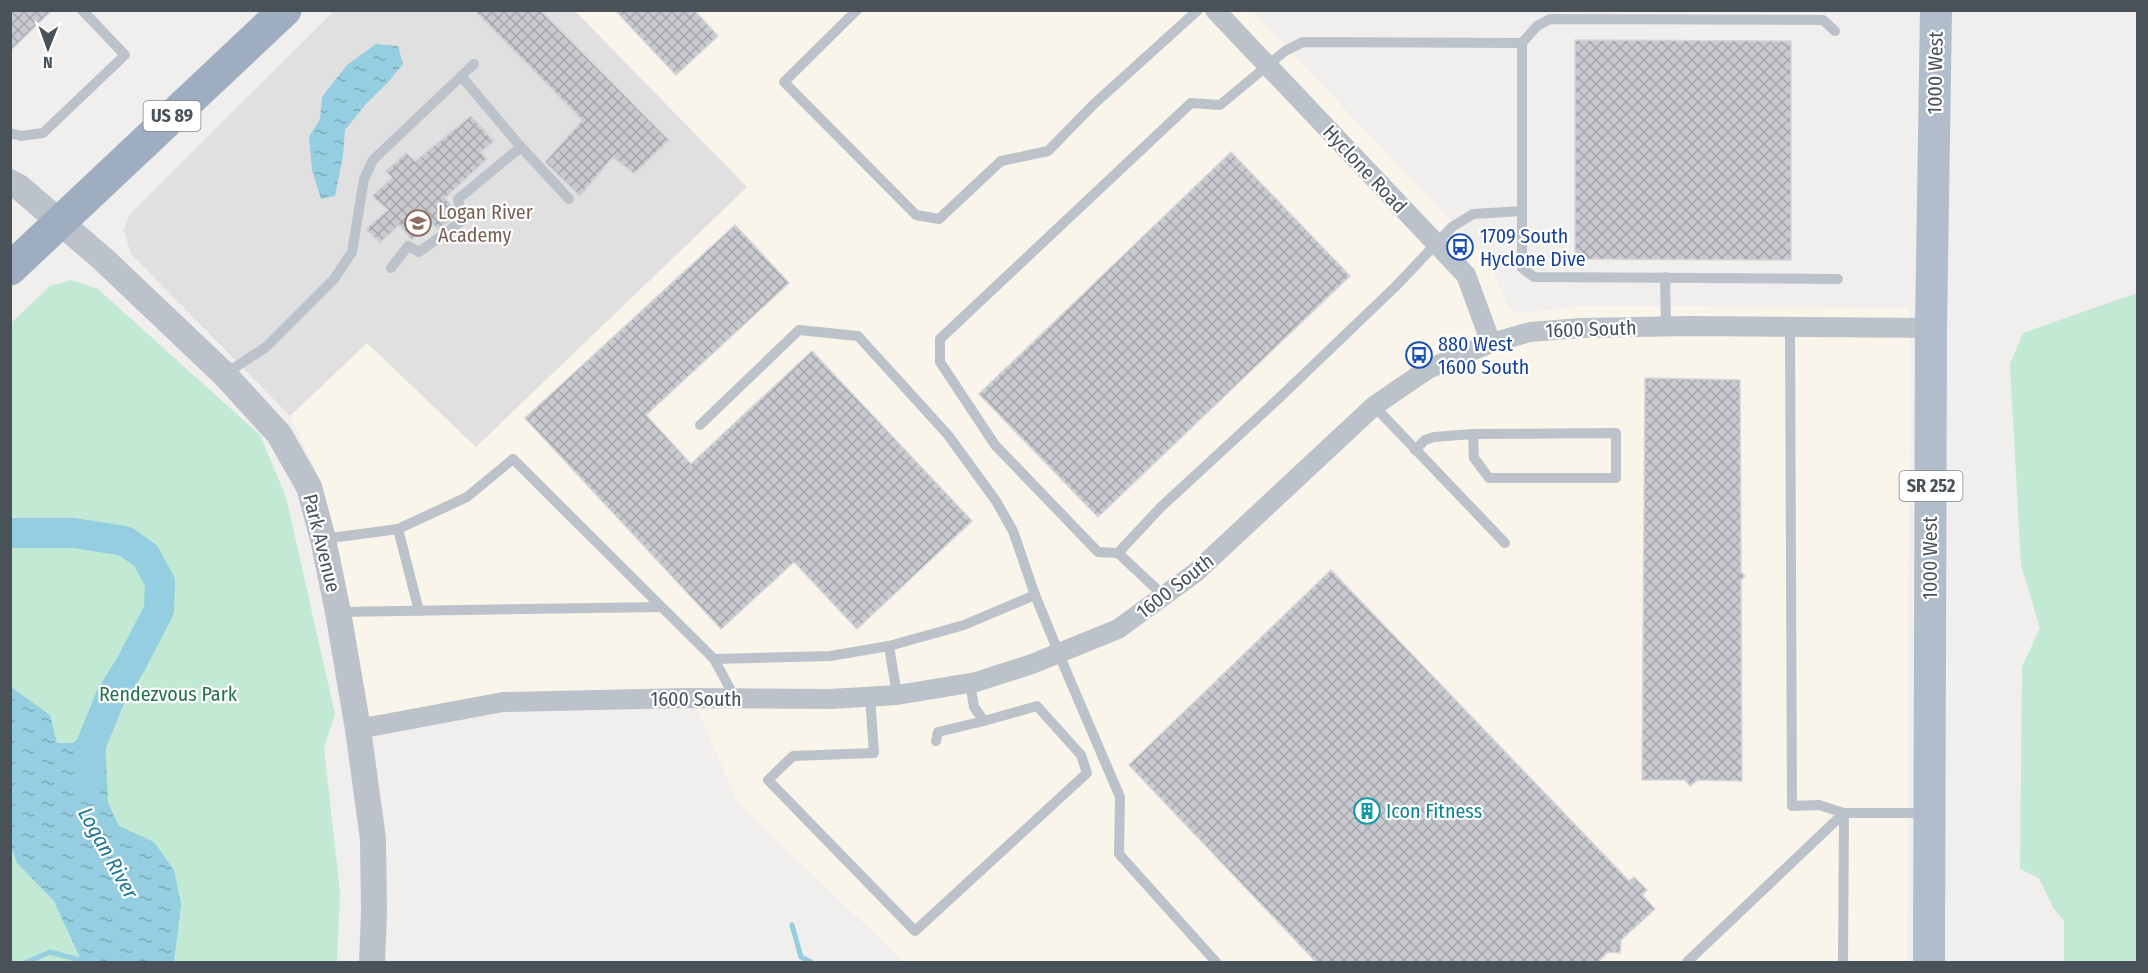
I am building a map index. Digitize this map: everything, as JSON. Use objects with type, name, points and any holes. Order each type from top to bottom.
[{"type":"highway","name":"US 89","points":[[10,268],[285,10]]},
{"type":"main road","name":"1000 West","points":[[1929,963],[1936,10]]},
{"type":"street","name":"Hyclone Road","points":[[1215,10],[1466,275],[1491,343]]},
{"type":"street","name":"Park Avenue","points":[[10,182],[103,259],[224,374],[279,434],[309,487],[338,612],[358,729],[373,839],[372,963]]},
{"type":"street","name":"1600 South","points":[[358,729],[503,702],[735,698],[830,699],[897,695],[970,683],[1032,664],[1118,629],[1195,573],[1374,406],[1428,369],[1491,343],[1530,332],[1581,328],[1666,326],[1932,328]]},
{"type":"lane","points":[[10,133],[21,136],[43,133],[125,55],[82,10]]},
{"type":"lane","points":[[857,10],[784,82],[916,215],[939,219],[1001,161],[1048,151],[1094,104],[1198,10]]},
{"type":"lane","points":[[1835,31],[1823,20],[1550,19],[1537,26],[1522,43],[1522,268],[1534,277],[1838,279]]},
{"type":"lane","points":[[1165,597],[1118,553],[1098,552],[994,445],[940,362],[940,339],[1191,103],[1220,105],[1285,51],[1303,42],[1522,43]]},
{"type":"lane","points":[[224,374],[266,347],[334,279],[352,252],[364,179],[373,160],[474,64]]},
{"type":"lane","points":[[461,76],[569,199]]},
{"type":"lane","points":[[391,268],[408,246],[419,252],[462,221],[458,200],[521,147]]},
{"type":"lane","points":[[1118,553],[1160,508],[1277,400],[1452,227],[1473,214],[1522,211]]},
{"type":"lane","points":[[1665,277],[1666,326]]},
{"type":"lane","points":[[1790,328],[1792,806],[1819,805],[1844,813],[1929,813]]},
{"type":"lane","points":[[700,425],[799,330],[858,336],[948,435],[996,501],[1013,531],[1035,595],[1120,797],[1119,854],[1216,963]]},
{"type":"lane","points":[[1374,406],[1505,543]]},
{"type":"lane","points":[[1415,450],[1425,440],[1434,437],[1473,434],[1616,433],[1616,478],[1489,478],[1474,458],[1473,434]]},
{"type":"lane","points":[[322,539],[398,529],[467,497],[513,459],[714,659],[735,698]]},
{"type":"lane","points":[[398,529],[419,611]]},
{"type":"lane","points":[[714,659],[830,656],[889,646],[964,625],[1035,595]]},
{"type":"lane","points":[[338,612],[662,607]]},
{"type":"lane","points":[[889,646],[897,695]]},
{"type":"lane","points":[[970,683],[974,707],[984,721]]},
{"type":"lane","points":[[870,697],[874,753],[793,756],[768,780],[915,931],[1087,773],[1081,755],[1037,706],[938,732],[936,741]]},
{"type":"lane","points":[[1687,963],[1844,813]]},
{"type":"lane","points":[[1843,963],[1844,813]]},
{"type":"shaded area","name":"Logan River Academy","points":[[334,11],[575,11],[747,187],[476,447],[367,343],[290,416],[131,254],[124,231],[129,215]]},
{"type":"shaded area","points":[[575,11],[1252,11],[1489,261],[1508,307],[1514,312],[1582,306],[1910,308],[1907,962],[904,962],[737,802],[688,687],[368,717],[313,464],[290,416],[367,343],[475,446],[747,187]]},
{"type":"green space","name":"Rendezvous Park","points":[[71,280],[98,289],[260,435],[286,497],[335,714],[324,748],[340,892],[337,962],[11,962],[11,323],[50,286]]},
{"type":"green space","points":[[2137,293],[2137,962],[2064,962],[2064,921],[2054,909],[2039,878],[2020,869],[2022,667],[2040,628],[2021,565],[2010,364],[2023,333]]},
{"type":"water","points":[[376,44],[398,46],[403,64],[345,130],[343,156],[335,196],[321,199],[312,170],[309,137],[320,119],[322,97],[347,65]]},
{"type":"water","name":"Logan River","points":[[11,687],[50,715],[57,743],[73,743],[87,732],[105,742],[108,803],[119,826],[154,842],[174,870],[181,904],[174,962],[82,962],[54,901],[17,863],[10,844]]},
{"type":"building","points":[[10,10],[52,10],[10,51]]},
{"type":"building","points":[[474,10],[540,10],[669,140],[634,174],[613,157],[580,196],[545,162],[582,120]]},
{"type":"building","points":[[615,10],[694,10],[718,36],[676,75]]},
{"type":"building","points":[[1575,40],[1791,41],[1791,260],[1575,259]]},
{"type":"building","points":[[471,116],[494,141],[481,152],[487,159],[445,198],[452,206],[454,218],[438,229],[431,223],[412,240],[399,225],[380,243],[366,229],[388,210],[372,196],[392,178],[386,171],[406,153],[415,161]]},
{"type":"building","points":[[1231,152],[1350,276],[1098,517],[979,394]]},
{"type":"building","points":[[735,225],[789,283],[646,415],[691,464],[812,351],[972,521],[857,629],[794,562],[721,629],[525,418]]},
{"type":"building","points":[[1645,378],[1740,380],[1741,572],[1745,576],[1741,580],[1742,781],[1698,780],[1690,786],[1685,780],[1642,780]]},
{"type":"building","name":"Icon Fitness","points":[[1331,570],[1629,881],[1634,877],[1647,890],[1642,895],[1655,909],[1621,940],[1620,953],[1608,952],[1597,963],[1317,963],[1129,765]]},
{"type":"waterway","points":[[10,533],[74,533],[125,541],[146,556],[160,582],[159,610],[131,664],[110,698],[91,745],[89,776]]},
{"type":"waterway","points":[[792,925],[801,957],[811,962]]},
{"type":"waterway","points":[[27,962],[50,952],[87,962]]},
{"type":"place","name":"Logan River Academy","points":[[418,223]]},
{"type":"place","name":"1709 South Hyclone Dive","points":[[1460,247]]},
{"type":"place","name":"880 West 1600 South","points":[[1419,355]]},
{"type":"place","name":"Icon Fitness","points":[[1367,811]]}]
